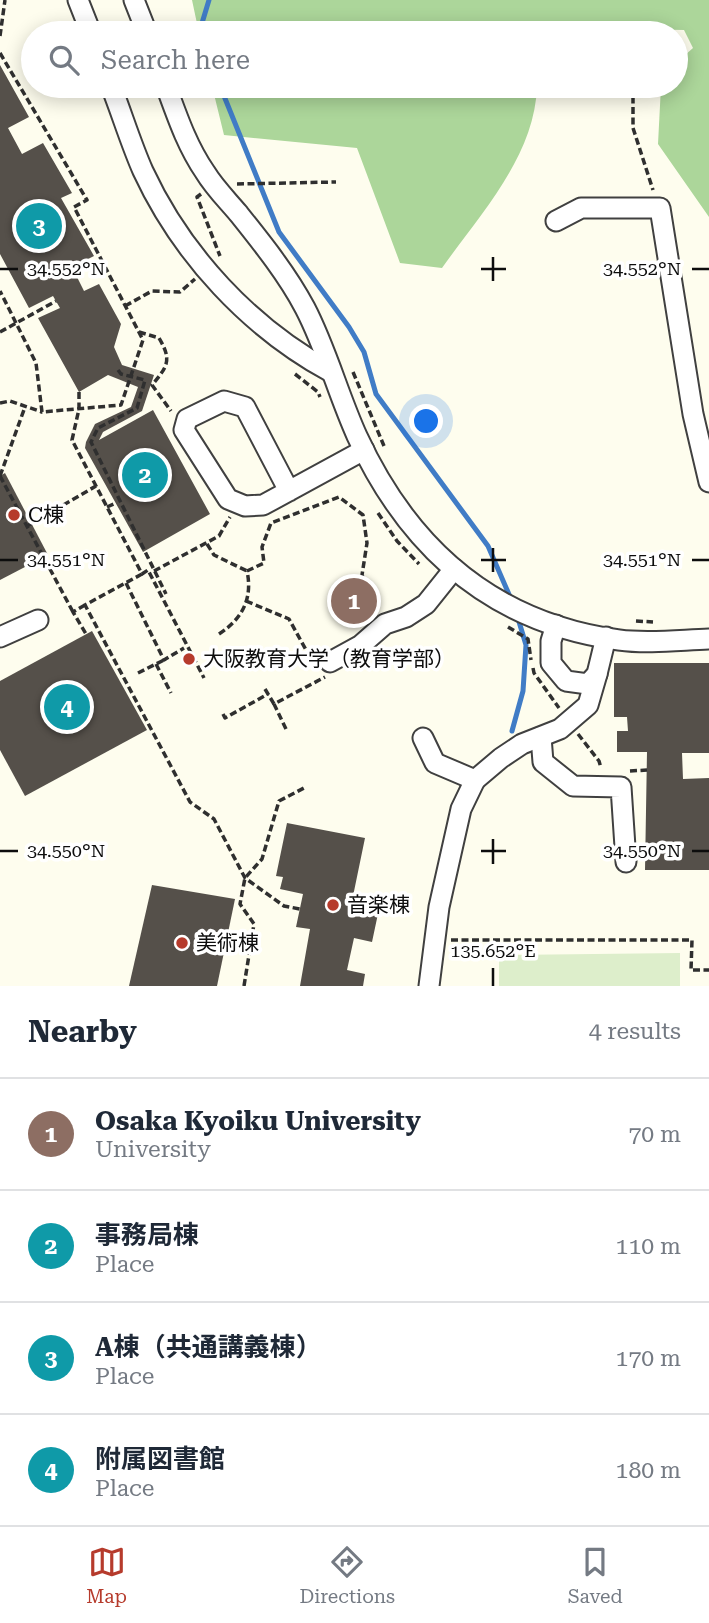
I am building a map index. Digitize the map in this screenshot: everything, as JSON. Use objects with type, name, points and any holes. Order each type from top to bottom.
[{"type":"street","points":[[78,0],[86,21]]},
{"type":"street","points":[[134,0],[142,21]]},
{"type":"street","points":[[116,98],[144,172],[174,226],[195,254],[243,310],[301,355],[331,372]]},
{"type":"street","points":[[171,98],[189,146],[205,173],[262,243],[306,309],[364,450],[402,516],[432,551],[478,588],[530,616],[555,625],[621,640],[709,639]]},
{"type":"street","points":[[556,221],[581,208],[660,208],[693,414],[709,482]]},
{"type":"street","points":[[289,491],[245,407],[224,401],[187,419],[184,430],[228,499],[245,506],[263,505],[289,491],[364,450]]},
{"type":"street","points":[[328,670],[386,624],[426,604],[454,569]]},
{"type":"street","points":[[0,637],[38,620]]},
{"type":"street","points":[[555,625],[551,642],[551,663],[566,681],[588,684],[597,674]]},
{"type":"street","points":[[429,986],[439,907],[461,809],[475,780],[522,744],[560,729],[588,705],[606,637]]},
{"type":"street","points":[[541,737],[543,762],[573,786],[621,787],[626,862]]},
{"type":"street","points":[[423,738],[435,763],[475,780]]},
{"type":"path","points":[[0,36],[5,0]]},
{"type":"path","points":[[0,53],[21,88]]},
{"type":"path","points":[[0,403],[10,401],[42,412],[121,405],[143,340],[74,207],[87,200],[27,98]]},
{"type":"path","points":[[634,98],[633,128],[660,208]]},
{"type":"path","points":[[237,184],[336,182]]},
{"type":"path","points":[[204,191],[197,197],[221,258],[216,262]]},
{"type":"path","points":[[125,306],[152,291],[180,292],[193,281]]},
{"type":"path","points":[[0,291],[36,363],[42,412]]},
{"type":"path","points":[[0,332],[56,301]]},
{"type":"path","points":[[139,332],[159,338],[167,352],[166,369],[152,385],[167,405]]},
{"type":"path","points":[[351,367],[386,451]]},
{"type":"path","points":[[288,368],[318,392],[323,404]]},
{"type":"path","points":[[118,370],[121,374],[145,380],[137,408],[98,428],[91,442],[166,594]]},
{"type":"path","points":[[79,392],[79,409],[72,440],[142,574]]},
{"type":"path","points":[[25,407],[0,476],[86,634]]},
{"type":"path","points":[[27,526],[96,486]]},
{"type":"path","points":[[247,571],[264,563],[262,547],[271,523],[339,497],[363,514],[367,543],[362,575],[372,601],[397,620]]},
{"type":"path","points":[[107,507],[116,503]]},
{"type":"path","points":[[154,571],[219,536],[233,512]]},
{"type":"path","points":[[207,543],[215,555],[247,571]]},
{"type":"path","points":[[73,612],[148,570],[204,678]]},
{"type":"path","points":[[219,634],[233,625],[244,609],[250,586],[247,571]]},
{"type":"path","points":[[126,583],[164,660]]},
{"type":"path","points":[[85,605],[123,682],[190,802],[214,819],[245,878],[284,906],[300,909]]},
{"type":"path","points":[[634,621],[659,622]]},
{"type":"path","points":[[506,626],[528,639],[534,673],[562,712]]},
{"type":"path","points":[[138,673],[184,648]]},
{"type":"path","points":[[156,664],[171,693]]},
{"type":"path","points":[[274,704],[328,670]]},
{"type":"path","points":[[223,714],[225,718],[267,692],[286,729]]},
{"type":"path","points":[[580,738],[599,761]]},
{"type":"path","points":[[244,986],[254,924],[240,904],[245,878],[262,859],[279,801],[304,788]]},
{"type":"path","points":[[434,940],[692,940],[691,970],[709,970]]},
{"type":"green space","points":[[192,0],[709,0],[709,217],[658,144],[660,98],[688,98],[688,52],[693,48],[688,38],[688,21],[196,21]]},
{"type":"green space","points":[[215,98],[536,98],[527,136],[516,160],[489,205],[442,268],[400,263],[357,148],[224,135]]},
{"type":"green space","points":[[680,953],[680,986],[499,986],[499,955]]},
{"type":"building","points":[[0,65],[29,117],[8,128],[22,154],[43,143],[72,193],[61,198],[94,256],[72,267],[84,291],[99,284],[121,324],[114,347],[122,365],[154,375],[142,411],[103,432],[99,440],[153,410],[210,514],[143,552],[85,448],[95,424],[131,407],[138,387],[108,375],[79,392],[38,318],[60,308],[53,296],[29,308],[0,254]]},
{"type":"building","name":"C棟","points":[[5,473],[48,555],[0,580],[0,476]]},
{"type":"building","points":[[92,631],[147,730],[25,796],[0,750],[0,681]]},
{"type":"building","points":[[614,663],[709,663],[709,753],[682,753],[683,779],[709,778],[709,870],[645,870],[647,752],[617,752],[617,731],[628,731],[627,717],[614,717]]},
{"type":"building","name":"音楽棟","points":[[287,823],[365,838],[352,901],[379,909],[372,942],[354,938],[347,970],[365,974],[363,986],[300,986],[310,929],[296,927],[303,894],[280,889],[283,877],[276,876]]},
{"type":"building","name":"美術棟","points":[[152,885],[235,899],[217,986],[129,986]]},
{"type":"waterway","points":[[203,21],[209,0]]},
{"type":"waterway","points":[[225,98],[279,232],[349,327],[364,352],[376,394],[488,546],[511,599]]},
{"type":"waterway","points":[[512,731],[523,691],[526,645],[517,615]]},
{"type":"place","name":"A棟（共通講義棟）","points":[[39,226]]},
{"type":"place","name":"事務局棟","points":[[145,475]]},
{"type":"place","name":"C棟","points":[[14,515]]},
{"type":"place","name":"Osaka Kyoiku University","points":[[354,601]]},
{"type":"place","name":"大阪教育大学（教育学部）","points":[[189,659]]},
{"type":"place","name":"附属図書館","points":[[67,707]]},
{"type":"place","name":"音楽棟","points":[[333,905]]},
{"type":"place","name":"美術棟","points":[[182,943]]}]
